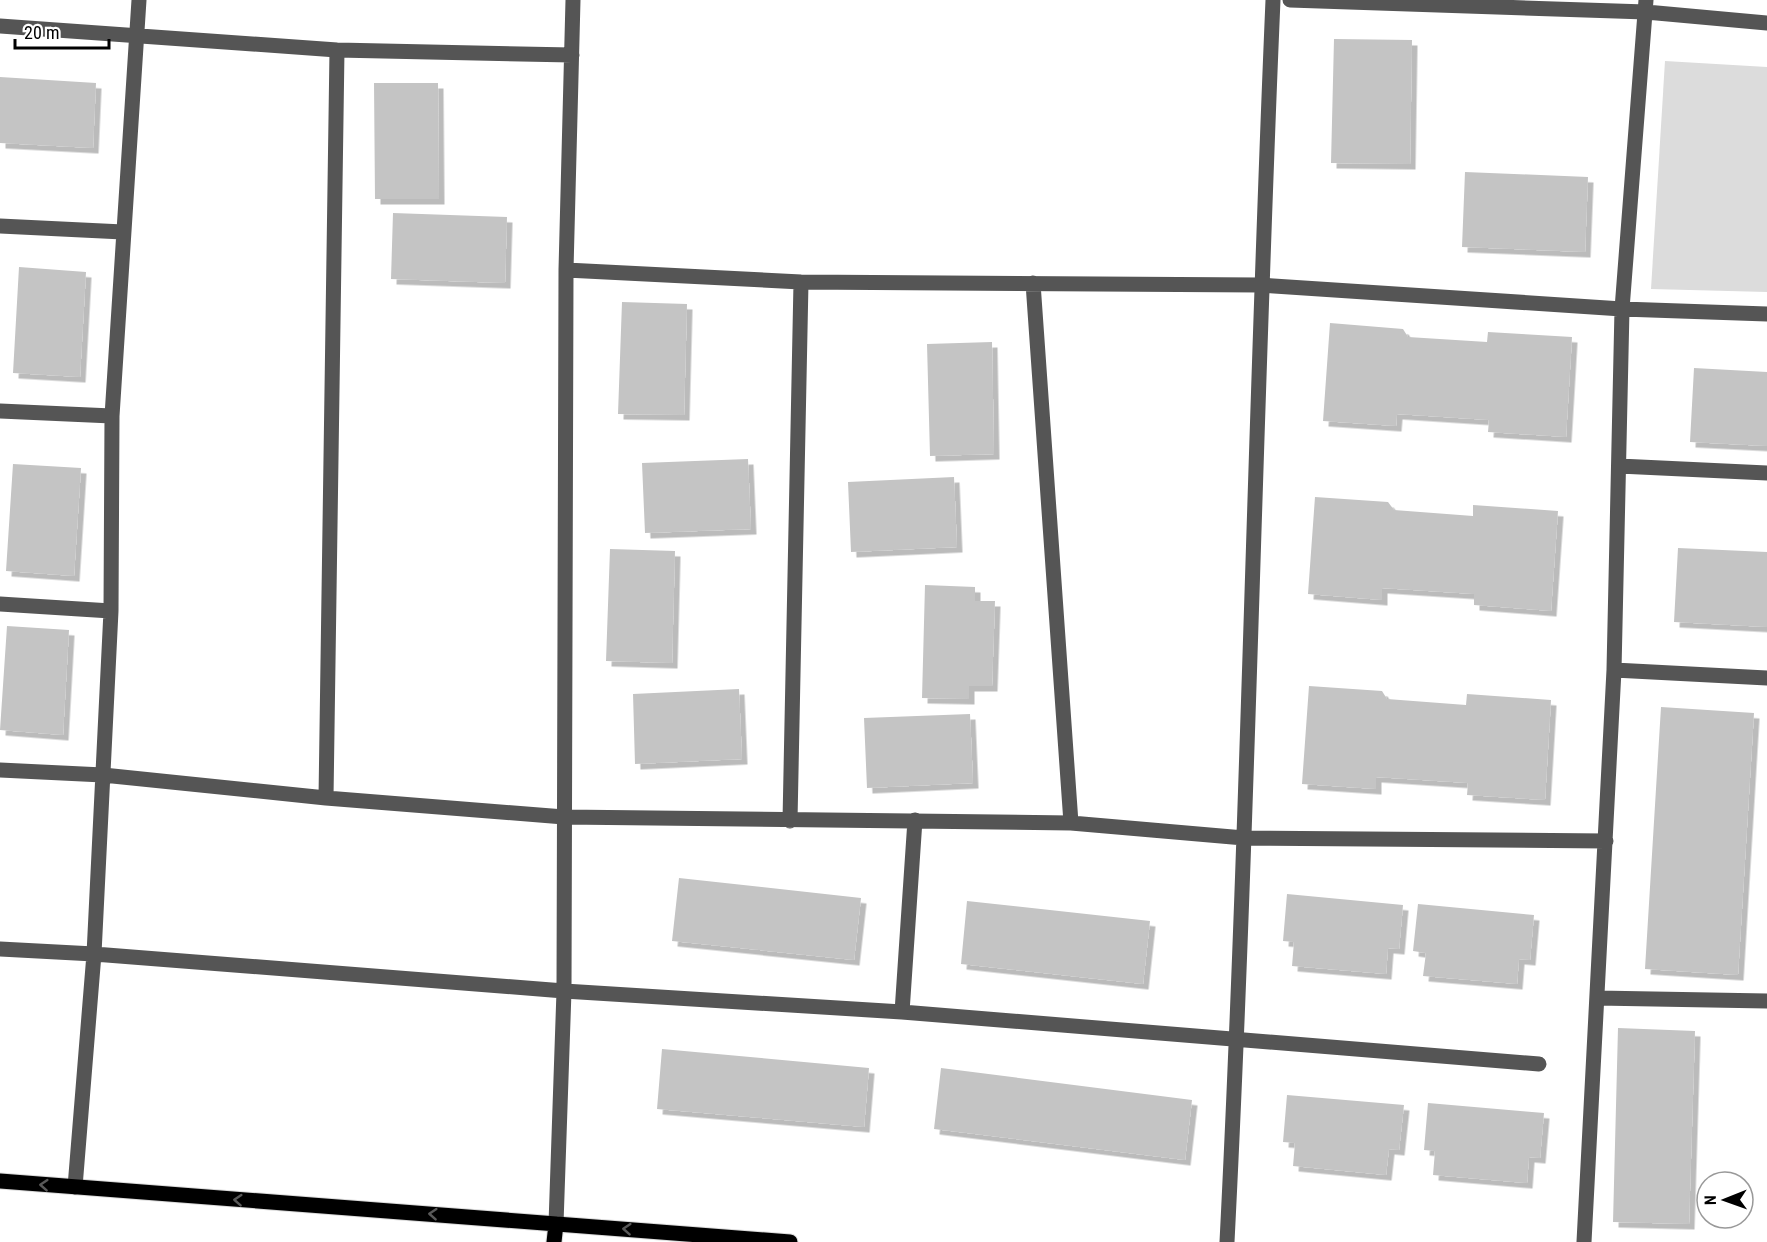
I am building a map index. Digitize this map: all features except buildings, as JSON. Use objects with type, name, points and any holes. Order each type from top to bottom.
[{"type":"main road","points":[[0,1181],[790,1242]]},
{"type":"main road","points":[[554,1242],[556,1224]]},
{"type":"street","points":[[75,1187],[94,954],[111,611],[112,416],[139,0]]},
{"type":"street","points":[[556,1224],[564,991],[566,270],[573,0]]},
{"type":"street","points":[[1227,1242],[1238,1038],[1260,285],[1273,0]]},
{"type":"street","points":[[1290,0],[1646,6],[1767,23]]},
{"type":"street","points":[[1584,1242],[1614,670],[1622,309],[1646,6]]},
{"type":"street","points":[[0,26],[337,50],[572,55]]},
{"type":"street","points":[[326,798],[337,50]]},
{"type":"street","points":[[0,226],[123,232]]},
{"type":"street","points":[[566,270],[801,282],[1260,285],[1622,309],[1767,314]]},
{"type":"street","points":[[790,821],[801,282]]},
{"type":"street","points":[[1033,283],[1071,822]]},
{"type":"street","points":[[0,411],[112,416]]},
{"type":"street","points":[[1618,466],[1767,473]]},
{"type":"street","points":[[0,604],[111,611]]},
{"type":"street","points":[[1614,670],[1767,678]]},
{"type":"street","points":[[0,770],[103,775],[326,798],[564,817],[1071,822],[1244,838],[1606,841]]},
{"type":"street","points":[[902,1012],[915,820]]},
{"type":"street","points":[[0,949],[94,954],[564,991],[902,1012],[1238,1038],[1539,1065]]},
{"type":"street","points":[[1597,998],[1767,1001]]},
{"type":"shaded area","points":[[1665,61],[1767,67],[1767,292],[1651,289]]}]
